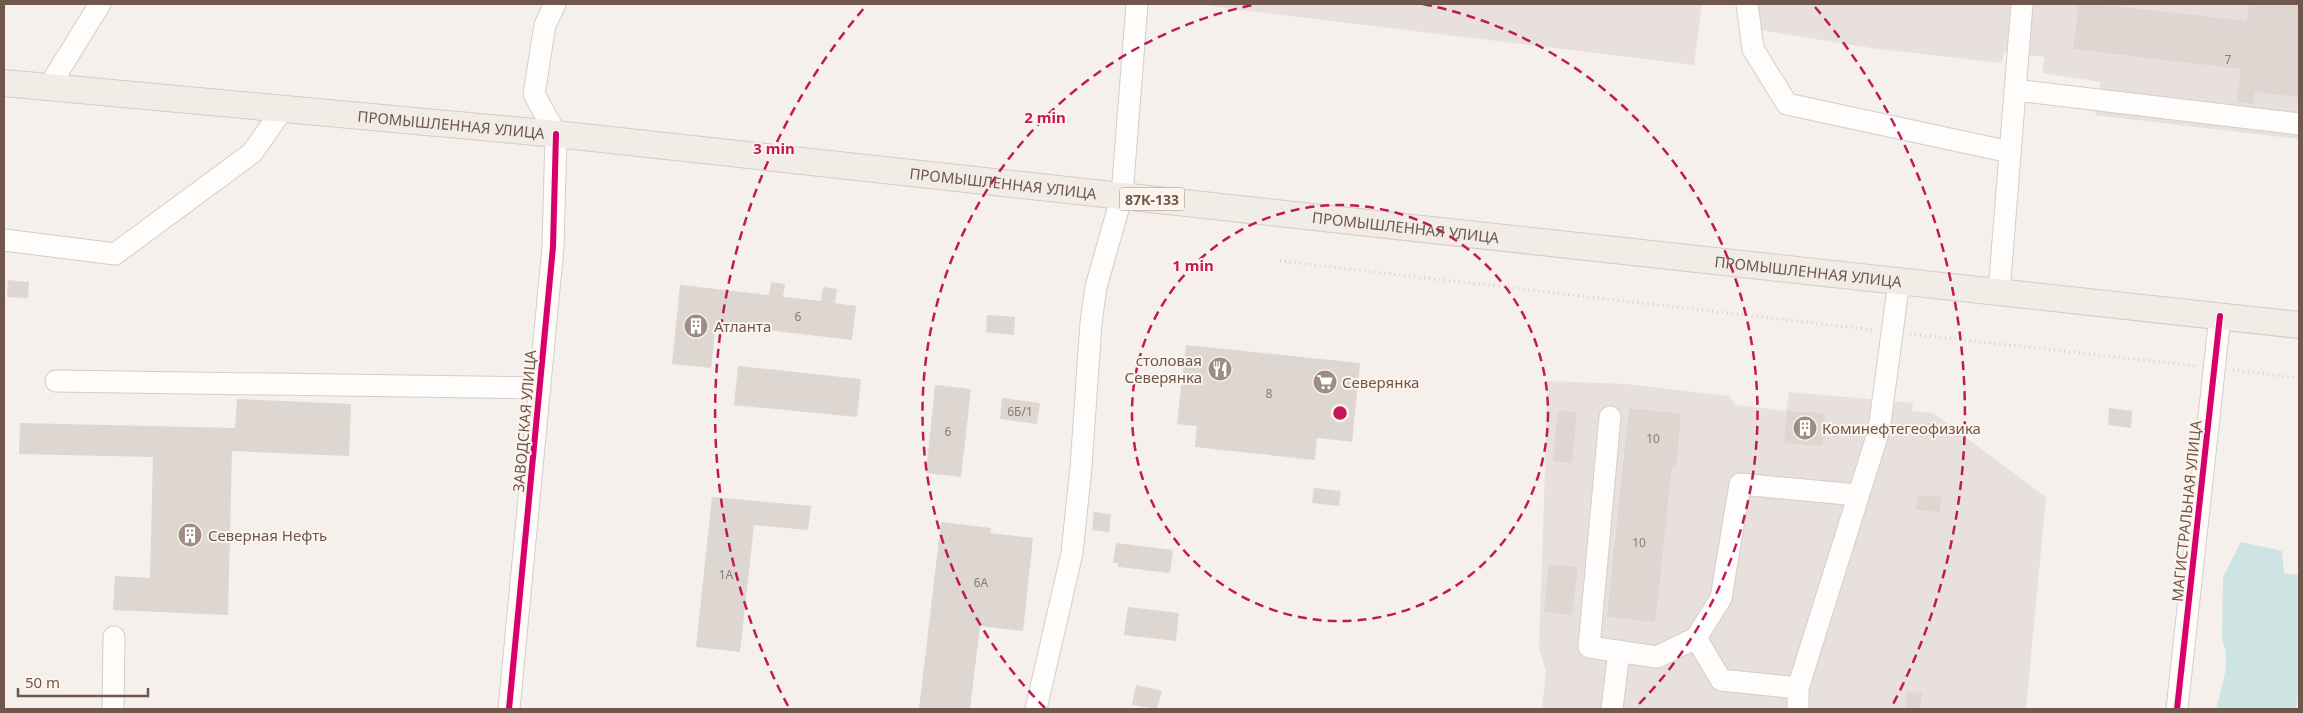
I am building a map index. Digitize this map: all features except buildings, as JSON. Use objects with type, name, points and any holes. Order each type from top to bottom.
[{"type":"main road","name":"ПРОМЫШЛЕННАЯ УЛИЦА","points":[[4,82],[48,88],[556,134],[2299,325]]},
{"type":"street","points":[[48,88],[100,4]]},
{"type":"street","points":[[555,4],[544,25],[534,94],[556,134]]},
{"type":"street","points":[[1036,709],[1072,554],[1081,467],[1091,323],[1096,287],[1122,195],[1137,4]]},
{"type":"street","points":[[1747,4],[1752,49],[1787,104],[2010,152]]},
{"type":"street","points":[[1999,292],[2022,4]]},
{"type":"street","points":[[2015,90],[2299,124]]},
{"type":"street","points":[[4,240],[115,254],[252,153],[283,109]]},
{"type":"street","name":"ЗАВОДСКАЯ УЛИЦА","points":[[509,709],[553,247],[556,134]]},
{"type":"street","points":[[1798,709],[1798,688],[1857,495],[1879,430],[1899,281]]},
{"type":"street","name":"МАГИСТРАЛЬНАЯ УЛИЦА","points":[[2177,709],[2220,316]]},
{"type":"street","points":[[56,381],[540,388]]},
{"type":"street","points":[[1610,417],[1589,647],[1657,657],[1696,638],[1721,598],[1740,484],[1857,495]]},
{"type":"street","points":[[113,709],[114,637]]},
{"type":"street","points":[[1696,638],[1721,680],[1798,688]]},
{"type":"street","points":[[1612,709],[1619,651]]},
{"type":"path","points":[[1280,261],[2299,378]]},
{"type":"shaded area","points":[[1209,4],[1702,4],[1694,65],[1209,6]]},
{"type":"shaded area","points":[[1758,4],[2299,4],[2299,139],[2095,115],[2101,82],[2042,73],[2045,57],[2004,52],[2002,63],[1871,48],[1754,29]]},
{"type":"shaded area","points":[[1548,381],[1626,384],[1729,396],[1736,405],[1786,411],[1789,392],[1913,403],[1912,411],[1933,413],[2046,497],[2026,709],[1542,709],[1546,671],[1539,648]]},
{"type":"shaded area","points":[[2241,542],[2282,551],[2284,573],[2299,575],[2299,686],[2296,709],[2216,709],[2226,665],[2225,648],[2222,640],[2223,577]]},
{"type":"cycle path","points":[[509,709],[553,247],[556,134]]},
{"type":"cycle path","points":[[2177,709],[2220,316]]},
{"type":"place","name":"Атланта","points":[[696,326]]},
{"type":"place","name":"столовая Северянка","points":[[1220,369]]},
{"type":"place","name":"Северянка","points":[[1325,382]]},
{"type":"place","name":"Коминефтегеофизика","points":[[1805,428]]},
{"type":"place","name":"Северная Нефть","points":[[190,535]]}]
